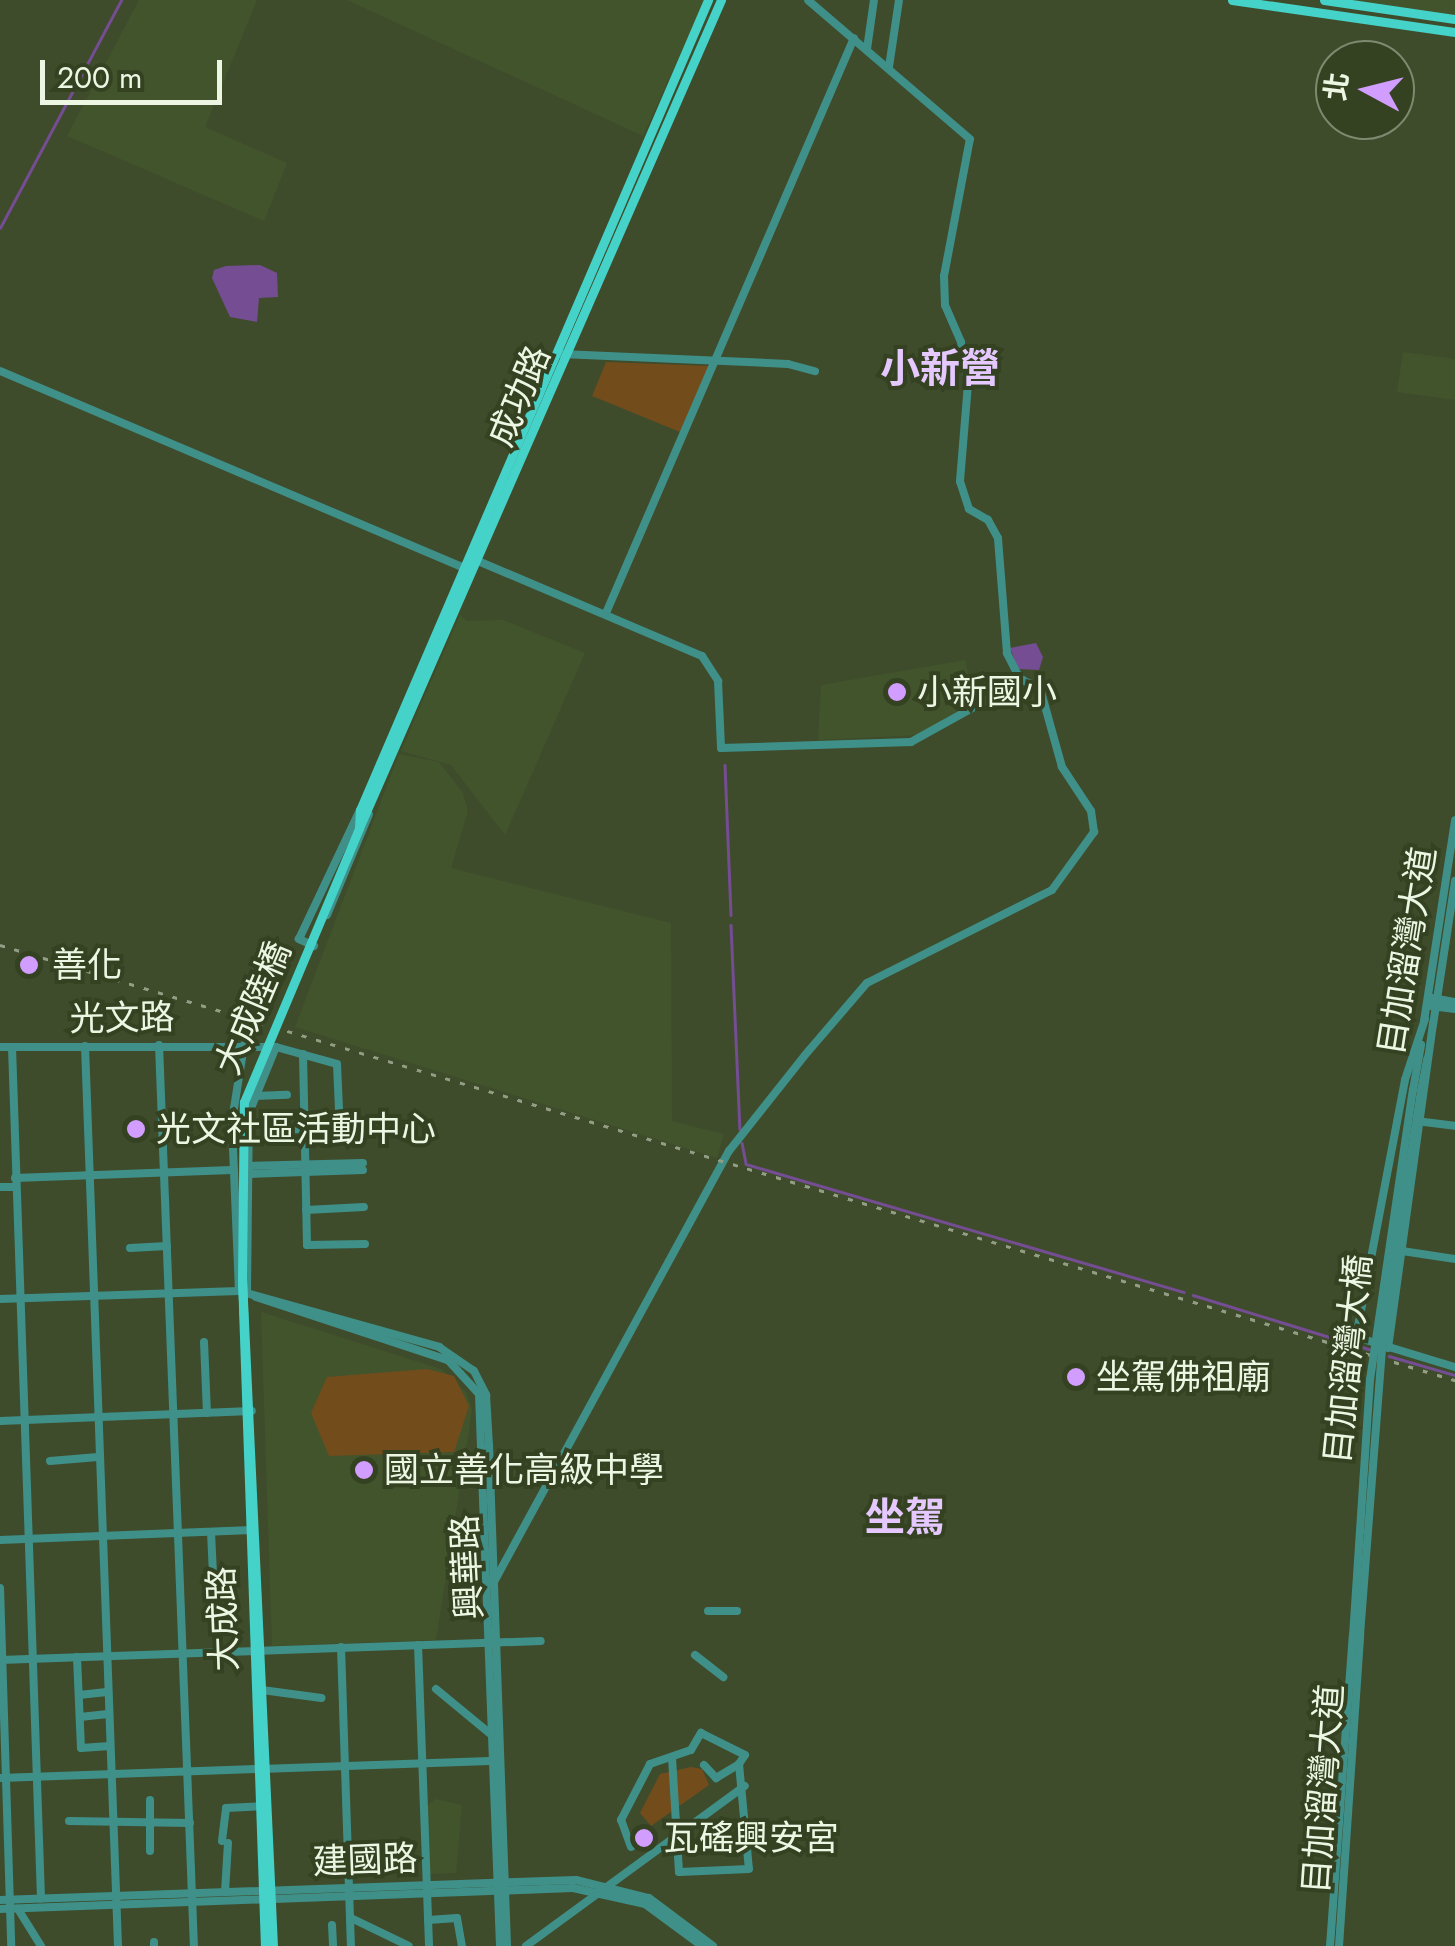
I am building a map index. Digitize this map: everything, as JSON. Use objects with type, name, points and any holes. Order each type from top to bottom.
[{"type":"main road","name":"成功路","points":[[359,828],[708,0]]},
{"type":"main road","name":"成功路","points":[[561,354],[721,0]]},
{"type":"main road","points":[[1232,0],[1455,32]]},
{"type":"main road","points":[[1324,0],[1455,18]]},
{"type":"main road","name":"大成陸橋","points":[[242,1279],[244,1102],[359,828]]},
{"type":"main road","name":"大成路","points":[[242,1279],[267,1896],[265,1946]]},
{"type":"main road","name":"大成路","points":[[256,1650],[262,1690],[259,1806],[273,1946]]},
{"type":"street","points":[[495,1580],[730,1152],[806,1055],[867,983],[1044,896],[1088,846],[1092,815],[1062,767],[1040,688],[1023,680],[1003,639],[996,532],[968,507],[959,476],[968,384],[961,342],[945,305],[944,276],[970,139],[808,0]]},
{"type":"street","points":[[868,50],[874,0]]},
{"type":"street","points":[[889,67],[899,0]]},
{"type":"street","points":[[606,612],[854,38]]},
{"type":"street","points":[[561,354],[815,371]]},
{"type":"street","points":[[0,371],[468,570]]},
{"type":"street","points":[[473,559],[606,612],[707,661],[718,681],[721,748],[911,742],[1023,680]]},
{"type":"street","name":"成功路","points":[[365,812],[314,947],[298,939],[365,812]]},
{"type":"street","name":"目加溜灣大道","points":[[1417,1090],[1455,820]]},
{"type":"street","name":"目加溜灣大道","points":[[1432,1002],[1455,881]]},
{"type":"street","points":[[1432,1002],[1455,1005]]},
{"type":"street","points":[[1388,1348],[1424,1122],[1429,1021]]},
{"type":"street","points":[[1429,1021],[1404,1080],[1356,1337],[1455,1367]]},
{"type":"street","points":[[160,1045],[194,1946]]},
{"type":"street","name":"大成路","points":[[243,1292],[232,1170],[233,1099],[244,1045]]},
{"type":"street","points":[[85,1046],[118,1946]]},
{"type":"street","name":"光文路","points":[[0,1047],[276,1048],[338,1064],[338,1110]]},
{"type":"street","points":[[12,1047],[21,1420],[41,1898]]},
{"type":"street","name":"大成路","points":[[243,1292],[254,1096],[276,1048]]},
{"type":"street","points":[[302,1054],[308,1245],[365,1244]]},
{"type":"street","name":"目加溜灣大橋","points":[[1356,1636],[1384,1326],[1417,1090]]},
{"type":"street","points":[[254,1096],[287,1095]]},
{"type":"street","points":[[1424,1122],[1455,1126]]},
{"type":"street","points":[[276,1130],[362,1127]]},
{"type":"street","points":[[249,1170],[363,1166]]},
{"type":"street","points":[[0,1187],[88,1174],[232,1170]]},
{"type":"street","points":[[306,1210],[364,1207]]},
{"type":"street","points":[[130,1248],[167,1246]]},
{"type":"street","points":[[1402,1251],[1455,1259]]},
{"type":"street","points":[[0,1299],[243,1292]]},
{"type":"street","name":"興華路","points":[[243,1292],[439,1347],[474,1371],[487,1402],[495,1580],[493,1736],[498,1761]]},
{"type":"street","name":"興華路","points":[[243,1292],[448,1360],[470,1378],[481,1408],[504,1946]]},
{"type":"street","points":[[204,1342],[207,1413]]},
{"type":"street","points":[[0,1421],[248,1412]]},
{"type":"street","points":[[50,1460],[98,1457]]},
{"type":"street","points":[[0,1540],[252,1530]]},
{"type":"street","points":[[212,1532],[215,1618]]},
{"type":"street","points":[[0,1588],[3,1778],[13,1906],[11,1946]]},
{"type":"street","points":[[708,1612],[737,1610]]},
{"type":"street","name":"目加溜灣大道","points":[[1330,1946],[1356,1636]]},
{"type":"street","name":"目加溜灣大道","points":[[1339,1946],[1356,1636]]},
{"type":"street","points":[[1,1660],[541,1641]]},
{"type":"street","points":[[418,1645],[429,1946]]},
{"type":"street","points":[[342,1648],[352,1946]]},
{"type":"street","points":[[694,1655],[723,1677]]},
{"type":"street","points":[[77,1657],[81,1748],[110,1746]]},
{"type":"street","points":[[436,1689],[493,1736]]},
{"type":"street","points":[[262,1690],[321,1698]]},
{"type":"street","points":[[79,1695],[107,1692]]},
{"type":"street","points":[[80,1717],[108,1714]]},
{"type":"street","points":[[630,1847],[621,1820],[650,1764],[691,1750],[700,1733],[734,1744],[745,1754],[739,1764],[716,1778],[704,1765]]},
{"type":"street","points":[[672,1757],[679,1872],[749,1869],[746,1786],[739,1764]]},
{"type":"street","points":[[3,1778],[498,1761]]},
{"type":"street","points":[[526,1946],[597,1890],[746,1786]]},
{"type":"street","points":[[150,1800],[150,1851]]},
{"type":"street","points":[[225,1892],[226,1808],[259,1806]]},
{"type":"street","points":[[69,1821],[190,1823]]},
{"type":"street","name":"建國路","points":[[0,1900],[13,1906],[606,1884],[662,1905],[713,1946]]},
{"type":"street","name":"建國路","points":[[502,1885],[597,1890],[645,1904],[702,1946]]},
{"type":"street","name":"建國路","points":[[192,1898],[225,1892],[267,1896]]},
{"type":"street","name":"建國路","points":[[0,1909],[41,1898],[116,1901]]},
{"type":"street","points":[[13,1906],[41,1946]]},
{"type":"street","points":[[350,1918],[408,1946]]},
{"type":"street","points":[[428,1920],[457,1918],[462,1946]]},
{"type":"street","points":[[332,1925],[333,1946]]},
{"type":"shaded area","points":[[139,0],[257,0],[205,127],[287,163],[264,221],[67,136]]},
{"type":"shaded area","points":[[347,0],[705,0],[643,136]]},
{"type":"shaded area","points":[[1346,0],[1455,0],[1455,15],[1389,6]]},
{"type":"shaded area","points":[[260,265],[277,273],[278,297],[259,298],[257,322],[230,317],[212,278],[214,270]]},
{"type":"shaded area","points":[[1403,352],[1455,359],[1455,400],[1397,392]]},
{"type":"shaded area","points":[[606,362],[709,366],[680,432],[592,396]]},
{"type":"shaded area","points":[[460,615],[467,621],[503,620],[585,653],[505,835],[451,765],[401,751]]},
{"type":"shaded area","points":[[1036,643],[1043,657],[1039,670],[1018,669],[1010,648]]},
{"type":"shaded area","name":"小新國小","points":[[965,660],[975,700],[920,735],[818,740],[821,685]]},
{"type":"shaded area","points":[[399,754],[439,762],[463,793],[468,811],[451,868],[671,923],[672,1121],[724,1134],[717,1158],[295,1027]]},
{"type":"shaded area","name":"國立善化高級中學","points":[[261,1312],[441,1369],[466,1392],[472,1410],[436,1640],[272,1646]]},
{"type":"shaded area","points":[[427,1369],[454,1376],[469,1406],[454,1452],[329,1456],[311,1413],[327,1377]]},
{"type":"shaded area","points":[[691,1767],[702,1769],[709,1785],[651,1826],[640,1813],[660,1774]]},
{"type":"shaded area","points":[[435,1799],[462,1805],[456,1873],[429,1874],[426,1807]]},
{"type":"waterway","points":[[0,228],[121,0]]},
{"type":"waterway","points":[[725,765],[731,915]]},
{"type":"waterway","points":[[731,925],[740,1129]]},
{"type":"waterway","points":[[742,1143],[746,1164],[1184,1292]]},
{"type":"waterway","points":[[1193,1295],[1369,1349]]},
{"type":"waterway","points":[[1389,1356],[1455,1375]]},
{"type":"railway","points":[[0,945],[1455,1380]]},
{"type":"place","name":"小新國小","points":[[897,692]]},
{"type":"place","name":"善化","points":[[29,965]]},
{"type":"place","name":"光文社區活動中心","points":[[136,1129]]},
{"type":"place","name":"坐駕佛祖廟","points":[[1076,1377]]},
{"type":"place","name":"國立善化高級中學","points":[[364,1470]]},
{"type":"place","name":"瓦磘興安宮","points":[[644,1838]]},
{"type":"district","name":"小新營","points":[[940,368]]},
{"type":"district","name":"坐駕","points":[[905,1517]]}]
